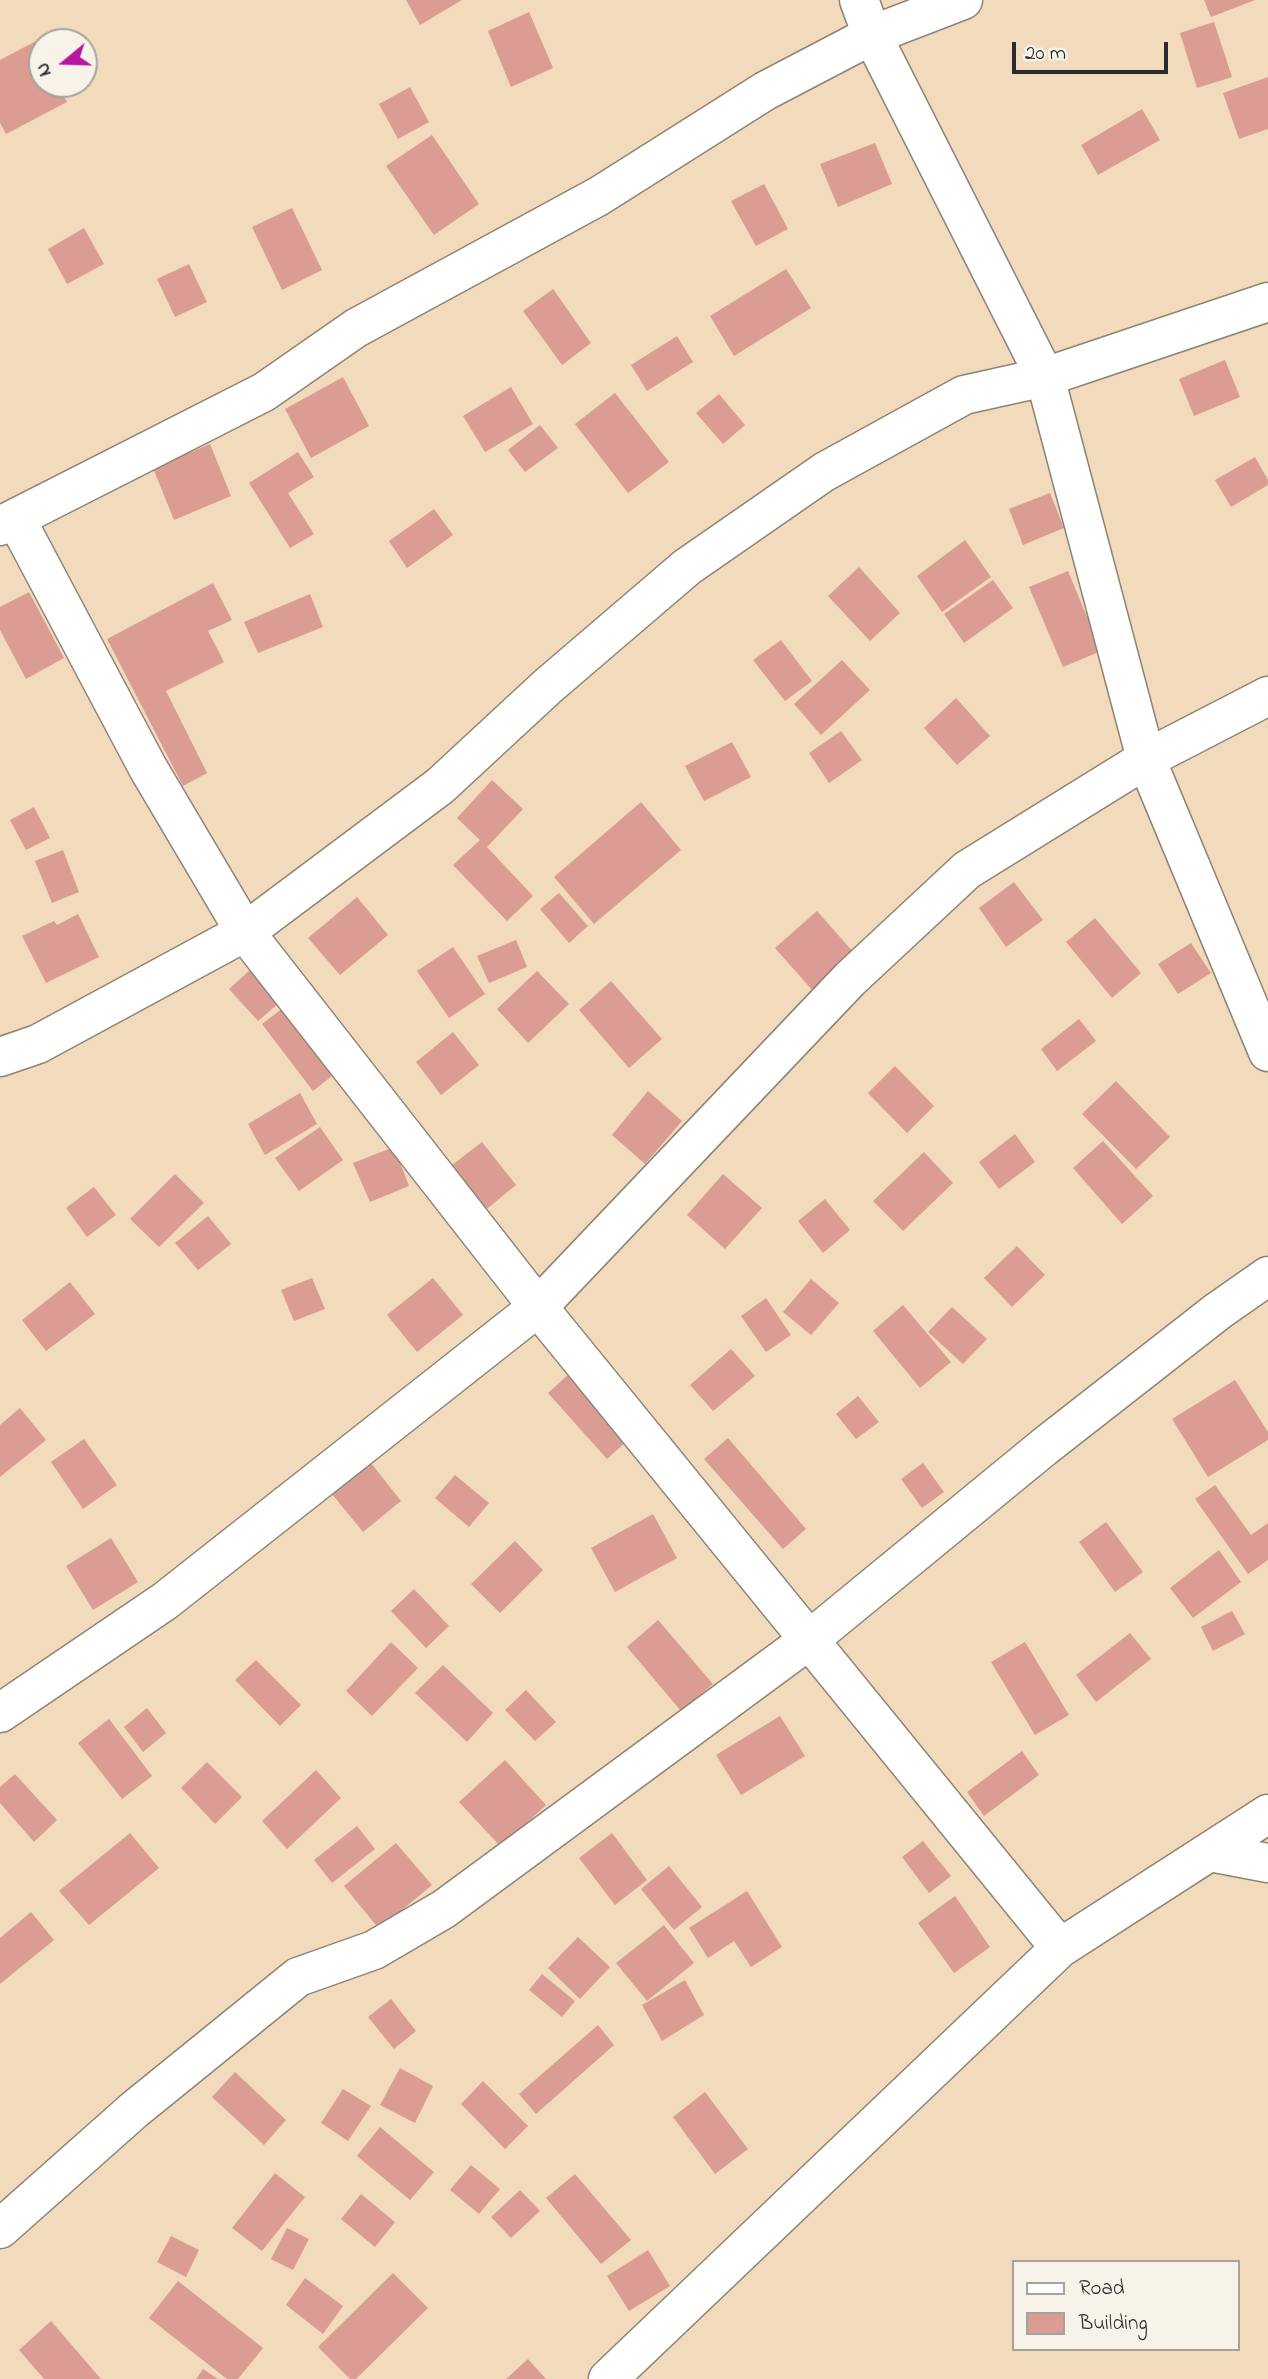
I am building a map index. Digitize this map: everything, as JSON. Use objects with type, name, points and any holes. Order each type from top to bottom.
[{"type":"street","points":[[859,0],[872,36],[1045,377],[1146,759],[1268,1052]]},
{"type":"street","points":[[963,0],[872,36],[765,91],[599,196],[356,328],[264,392],[8,522],[245,932],[538,1307],[1060,1948]]},
{"type":"street","points":[[0,1057],[38,1044],[245,932],[440,786],[548,686],[687,567],[812,480],[964,395],[1045,377],[1268,302]]},
{"type":"street","points":[[0,1713],[165,1601],[538,1307],[850,979],[967,870],[1146,759],[1268,696]]},
{"type":"street","points":[[0,2229],[134,2110],[298,1977],[374,1950],[444,1909],[809,1640],[1044,1447],[1218,1311],[1268,1276]]},
{"type":"street","points":[[608,2379],[1060,1948],[1268,1814]]},
{"type":"street","points":[[1210,1852],[1268,1863]]},
{"type":"building","points":[[406,0],[462,0],[420,25]]},
{"type":"building","points":[[1204,0],[1255,0],[1211,17]]},
{"type":"building","points":[[529,12],[553,68],[511,87],[488,31]]},
{"type":"building","points":[[1214,22],[1232,77],[1197,88],[1180,33]]},
{"type":"building","points":[[28,45],[28,98],[65,98],[67,102],[6,134],[0,123],[0,60]]},
{"type":"building","points":[[1268,77],[1268,129],[1239,139],[1223,93]]},
{"type":"building","points":[[410,87],[429,122],[398,139],[379,104]]},
{"type":"building","points":[[1142,109],[1160,140],[1098,175],[1081,145]]},
{"type":"building","points":[[432,135],[479,204],[434,235],[386,166]]},
{"type":"building","points":[[875,143],[892,184],[838,207],[820,164]]},
{"type":"building","points":[[764,184],[788,229],[756,246],[731,201]]},
{"type":"building","points":[[292,208],[322,270],[282,290],[252,227]]},
{"type":"building","points":[[84,228],[104,264],[67,284],[48,249]]},
{"type":"building","points":[[189,264],[207,302],[175,317],[157,279]]},
{"type":"building","points":[[786,269],[811,308],[734,356],[710,316]]},
{"type":"building","points":[[553,289],[591,343],[562,365],[523,311]]},
{"type":"building","points":[[677,336],[693,362],[647,391],[631,365]]},
{"type":"building","points":[[1225,360],[1240,397],[1194,416],[1179,379]]},
{"type":"building","points":[[343,377],[369,426],[311,458],[285,409]]},
{"type":"building","points":[[511,387],[533,424],[485,452],[463,416]]},
{"type":"building","points":[[615,393],[669,462],[628,493],[575,424]]},
{"type":"building","points":[[719,394],[745,425],[723,444],[696,413]]},
{"type":"building","points":[[540,425],[558,448],[525,472],[508,450]]},
{"type":"building","points":[[210,444],[231,496],[174,520],[153,468]]},
{"type":"building","points":[[298,452],[314,477],[288,493],[314,534],[290,548],[249,483]]},
{"type":"building","points":[[1255,457],[1268,480],[1268,485],[1231,507],[1215,480]]},
{"type":"building","points":[[1050,493],[1064,528],[1023,545],[1009,509]]},
{"type":"building","points":[[434,509],[453,535],[407,568],[389,541]]},
{"type":"building","points":[[965,540],[991,577],[942,612],[917,576]]},
{"type":"building","points":[[859,567],[900,613],[870,641],[828,596]]},
{"type":"building","points":[[1068,571],[1101,651],[1063,667],[1029,587]]},
{"type":"building","points":[[993,580],[1013,608],[964,643],[944,614]]},
{"type":"building","points":[[213,583],[232,620],[208,631],[224,662],[166,691],[207,773],[183,786],[107,639]]},
{"type":"building","points":[[29,592],[64,658],[26,679],[0,630],[0,607]]},
{"type":"building","points":[[310,594],[323,627],[258,653],[244,622]]},
{"type":"building","points":[[781,640],[812,681],[785,701],[753,660]]},
{"type":"building","points":[[842,660],[870,690],[821,735],[794,704]]},
{"type":"building","points":[[956,698],[990,736],[957,765],[924,728]]},
{"type":"building","points":[[841,731],[862,760],[829,783],[809,753]]},
{"type":"building","points":[[732,742],[751,777],[704,801],[685,766]]},
{"type":"building","points":[[492,780],[523,809],[487,847],[533,896],[507,921],[453,865],[480,840],[457,818]]},
{"type":"building","points":[[641,802],[681,850],[594,924],[554,877]]},
{"type":"building","points":[[34,807],[50,838],[26,850],[10,820]]},
{"type":"building","points":[[63,850],[79,892],[52,903],[35,861]]},
{"type":"building","points":[[1014,882],[1043,920],[1006,947],[979,908]]},
{"type":"building","points":[[559,893],[588,926],[569,943],[540,909]]},
{"type":"building","points":[[357,897],[388,935],[340,975],[308,938]]},
{"type":"building","points":[[817,911],[855,954],[814,992],[775,948]]},
{"type":"building","points":[[78,914],[99,957],[46,983],[22,936],[54,921],[57,925]]},
{"type":"building","points":[[1095,918],[1141,973],[1112,998],[1066,942]]},
{"type":"building","points":[[516,940],[527,967],[489,983],[477,956]]},
{"type":"building","points":[[1191,943],[1211,973],[1178,994],[1158,964]]},
{"type":"building","points":[[453,947],[485,994],[449,1018],[417,971]]},
{"type":"building","points":[[250,970],[279,1003],[258,1021],[229,989]]},
{"type":"building","points":[[537,971],[569,1004],[528,1043],[497,1009]]},
{"type":"building","points":[[611,981],[662,1039],[629,1068],[579,1010]]},
{"type":"building","points":[[287,1005],[337,1072],[313,1091],[262,1024]]},
{"type":"building","points":[[1079,1019],[1096,1041],[1057,1071],[1041,1049]]},
{"type":"building","points":[[453,1032],[479,1065],[441,1095],[416,1062]]},
{"type":"building","points":[[895,1066],[934,1106],[907,1133],[868,1093]]},
{"type":"building","points":[[1116,1081],[1170,1137],[1136,1169],[1082,1114]]},
{"type":"building","points":[[648,1091],[682,1121],[645,1164],[612,1135]]},
{"type":"building","points":[[300,1093],[317,1124],[265,1155],[248,1124]]},
{"type":"building","points":[[320,1127],[343,1160],[299,1191],[275,1158]]},
{"type":"building","points":[[1015,1134],[1035,1162],[999,1189],[979,1162]]},
{"type":"building","points":[[1103,1141],[1153,1196],[1122,1224],[1073,1168]]},
{"type":"building","points":[[482,1142],[516,1185],[483,1212],[448,1168]]},
{"type":"building","points":[[394,1147],[409,1186],[370,1202],[353,1163]]},
{"type":"building","points":[[924,1152],[953,1183],[903,1231],[873,1201]]},
{"type":"building","points":[[175,1174],[204,1203],[159,1247],[130,1219]]},
{"type":"building","points":[[723,1174],[762,1208],[725,1249],[687,1215]]},
{"type":"building","points":[[94,1187],[116,1215],[87,1237],[66,1208]]},
{"type":"building","points":[[825,1199],[850,1230],[823,1253],[798,1221]]},
{"type":"building","points":[[208,1216],[231,1244],[198,1270],[175,1243]]},
{"type":"building","points":[[1017,1246],[1045,1275],[1012,1307],[984,1278]]},
{"type":"building","points":[[312,1278],[325,1309],[294,1321],[281,1290]]},
{"type":"building","points":[[433,1278],[463,1315],[417,1352],[387,1315]]},
{"type":"building","points":[[811,1279],[839,1303],[811,1335],[783,1312]]},
{"type":"building","points":[[70,1282],[95,1314],[46,1351],[22,1320]]},
{"type":"building","points":[[766,1298],[791,1335],[766,1352],[741,1316]]},
{"type":"building","points":[[903,1305],[951,1362],[920,1388],[873,1331]]},
{"type":"building","points":[[952,1307],[987,1339],[963,1364],[928,1332]]},
{"type":"building","points":[[731,1349],[755,1376],[713,1411],[690,1385]]},
{"type":"building","points":[[570,1373],[629,1439],[607,1459],[548,1393]]},
{"type":"building","points":[[1235,1380],[1268,1432],[1268,1440],[1208,1477],[1172,1419]]},
{"type":"building","points":[[858,1396],[879,1422],[856,1439],[836,1414]]},
{"type":"building","points":[[20,1408],[46,1440],[0,1477],[0,1425]]},
{"type":"building","points":[[728,1438],[806,1529],[783,1549],[704,1459]]},
{"type":"building","points":[[84,1439],[117,1485],[83,1509],[51,1462]]},
{"type":"building","points":[[371,1463],[401,1501],[363,1532],[332,1494]]},
{"type":"building","points":[[923,1463],[944,1492],[922,1508],[901,1479]]},
{"type":"building","points":[[455,1475],[489,1503],[469,1527],[435,1498]]},
{"type":"building","points":[[1215,1485],[1251,1535],[1268,1523],[1268,1560],[1248,1574],[1195,1499]]},
{"type":"building","points":[[653,1514],[677,1558],[615,1592],[591,1548]]},
{"type":"building","points":[[1106,1522],[1143,1572],[1115,1592],[1079,1542]]},
{"type":"building","points":[[111,1538],[138,1582],[93,1610],[66,1566]]},
{"type":"building","points":[[515,1541],[543,1570],[500,1613],[471,1584]]},
{"type":"building","points":[[1219,1550],[1241,1582],[1193,1618],[1170,1588]]},
{"type":"building","points":[[414,1589],[449,1626],[426,1648],[391,1611]]},
{"type":"building","points":[[1232,1611],[1245,1634],[1213,1651],[1201,1627]]},
{"type":"building","points":[[658,1620],[713,1684],[681,1711],[627,1647]]},
{"type":"building","points":[[1130,1633],[1151,1659],[1096,1702],[1076,1675]]},
{"type":"building","points":[[391,1642],[418,1668],[372,1716],[346,1691]]},
{"type":"building","points":[[1025,1642],[1069,1715],[1035,1735],[991,1662]]},
{"type":"building","points":[[256,1660],[301,1705],[280,1726],[235,1680]]},
{"type":"building","points":[[443,1665],[493,1713],[467,1742],[415,1693]]},
{"type":"building","points":[[526,1690],[556,1722],[535,1741],[505,1710]]},
{"type":"building","points":[[147,1708],[166,1733],[143,1752],[124,1727]]},
{"type":"building","points":[[780,1716],[805,1756],[741,1795],[716,1755]]},
{"type":"building","points":[[109,1719],[152,1776],[122,1799],[78,1743]]},
{"type":"building","points":[[1022,1751],[1039,1775],[984,1816],[967,1792]]},
{"type":"building","points":[[505,1760],[546,1805],[501,1847],[459,1802]]},
{"type":"building","points":[[207,1762],[242,1797],[215,1824],[181,1788]]},
{"type":"building","points":[[316,1770],[341,1798],[287,1849],[262,1821]]},
{"type":"building","points":[[15,1774],[57,1820],[34,1842],[0,1803],[0,1787]]},
{"type":"building","points":[[357,1826],[375,1849],[332,1883],[314,1860]]},
{"type":"building","points":[[130,1833],[159,1868],[89,1925],[59,1891]]},
{"type":"building","points":[[612,1833],[647,1880],[615,1905],[579,1858]]},
{"type":"building","points":[[923,1841],[951,1876],[929,1893],[902,1857]]},
{"type":"building","points":[[396,1843],[432,1885],[379,1929],[344,1886]]},
{"type":"building","points":[[669,1866],[702,1907],[674,1930],[641,1889]]},
{"type":"building","points":[[747,1891],[782,1947],[751,1967],[734,1941],[708,1958],[689,1928]]},
{"type":"building","points":[[955,1896],[990,1947],[954,1973],[918,1923]]},
{"type":"building","points":[[31,1912],[54,1940],[0,1984],[0,1938]]},
{"type":"building","points":[[664,1925],[694,1963],[647,2001],[616,1963]]},
{"type":"building","points":[[578,1937],[610,1967],[580,1999],[548,1968]]},
{"type":"building","points":[[542,1974],[575,2001],[562,2017],[529,1990]]},
{"type":"building","points":[[685,1980],[704,2015],[662,2041],[642,2005]]},
{"type":"building","points":[[391,1999],[416,2031],[394,2049],[368,2017]]},
{"type":"building","points":[[598,2025],[614,2045],[536,2114],[519,2094]]},
{"type":"building","points":[[400,2068],[433,2086],[415,2123],[380,2105]]},
{"type":"building","points":[[235,2072],[286,2120],[264,2145],[212,2097]]},
{"type":"building","points":[[483,2081],[528,2126],[505,2149],[461,2104]]},
{"type":"building","points":[[343,2089],[371,2106],[348,2141],[321,2123]]},
{"type":"building","points":[[705,2092],[748,2149],[715,2174],[673,2117]]},
{"type":"building","points":[[380,2127],[434,2172],[410,2200],[357,2156]]},
{"type":"building","points":[[471,2165],[500,2189],[479,2214],[450,2190]]},
{"type":"building","points":[[275,2173],[305,2197],[262,2251],[232,2228]]},
{"type":"building","points":[[575,2174],[631,2240],[601,2264],[546,2198]]},
{"type":"building","points":[[520,2190],[540,2211],[511,2238],[491,2217]]},
{"type":"building","points":[[361,2194],[395,2222],[375,2247],[341,2219]]},
{"type":"building","points":[[287,2228],[309,2239],[293,2270],[271,2259]]},
{"type":"building","points":[[171,2236],[199,2250],[186,2277],[157,2262]]},
{"type":"building","points":[[648,2250],[670,2286],[629,2311],[607,2276]]},
{"type":"building","points":[[393,2273],[428,2308],[356,2379],[350,2379],[318,2347]]},
{"type":"building","points":[[305,2278],[343,2306],[323,2334],[286,2305]]},
{"type":"building","points":[[178,2281],[263,2348],[238,2379],[227,2379],[149,2318]]},
{"type":"building","points":[[51,2321],[101,2379],[44,2379],[19,2350]]},
{"type":"building","points":[[528,2359],[546,2379],[506,2379]]},
{"type":"building","points":[[203,2369],[218,2379],[196,2379]]}]
